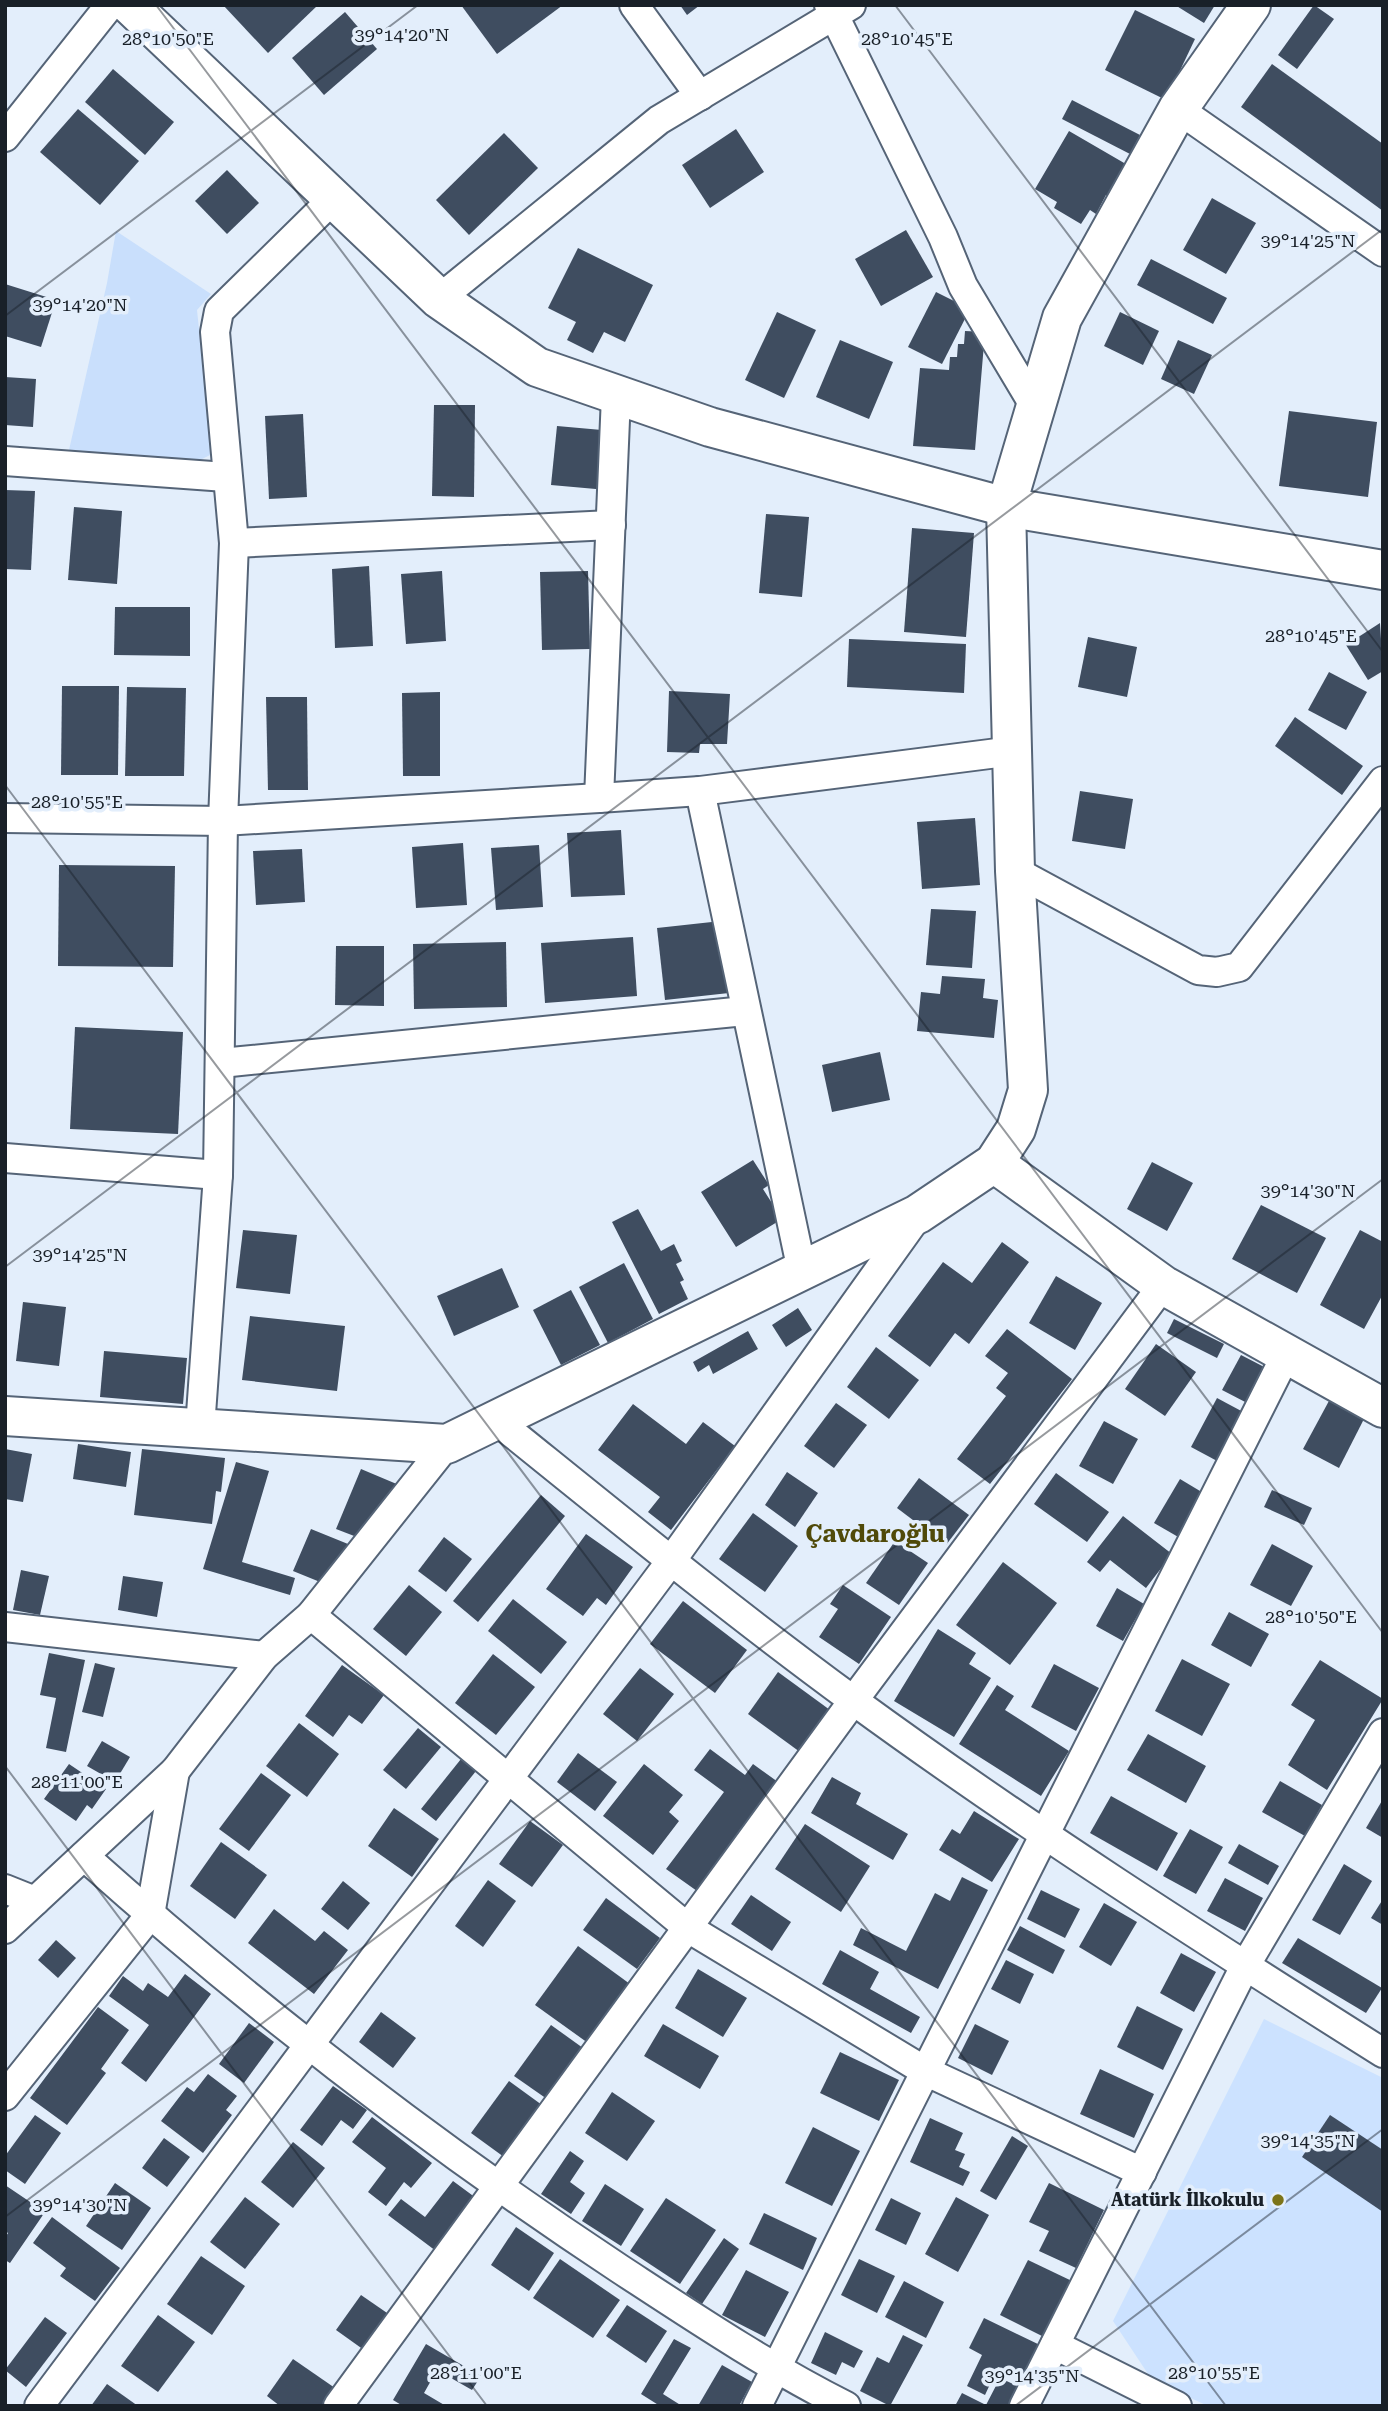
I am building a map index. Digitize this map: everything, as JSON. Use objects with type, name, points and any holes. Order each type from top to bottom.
[{"type":"street","points":[[5,137],[110,5]]},
{"type":"street","points":[[130,5],[439,299],[537,368],[710,427],[1006,507],[1383,570]]},
{"type":"street","points":[[634,5],[700,96]]},
{"type":"street","points":[[5,1929],[176,1771],[264,1656],[311,1615],[447,1444],[918,1214],[994,1163],[1016,1129],[1028,1090],[1015,871],[1006,507],[1034,405],[1062,318],[1178,109],[1251,5]]},
{"type":"street","points":[[439,299],[659,120],[838,9],[964,286],[1034,405]]},
{"type":"street","points":[[1178,109],[1383,252]]},
{"type":"street","points":[[201,1428],[218,1175],[223,821],[234,542],[226,477],[215,332],[219,311],[334,198]]},
{"type":"street","points":[[600,799],[616,396]]},
{"type":"street","points":[[5,461],[226,477]]},
{"type":"street","points":[[234,542],[611,525]]},
{"type":"street","points":[[5,818],[223,821],[600,799],[700,790],[1013,751]]},
{"type":"street","points":[[1015,871],[1198,970],[1217,972],[1239,967],[1383,781]]},
{"type":"street","points":[[700,790],[802,1271]]},
{"type":"street","points":[[221,1063],[745,1011]]},
{"type":"street","points":[[5,1158],[218,1175]]},
{"type":"street","points":[[994,1163],[1163,1285],[1383,1408]]},
{"type":"street","points":[[39,2406],[671,1561],[918,1214]]},
{"type":"street","points":[[338,2406],[853,1700],[1163,1285]]},
{"type":"street","points":[[757,2406],[1042,1834],[1286,1355]]},
{"type":"street","points":[[5,1416],[447,1444]]},
{"type":"street","points":[[496,1420],[671,1561],[853,1700],[1042,1834],[1383,2053]]},
{"type":"street","points":[[311,1615],[688,1928],[925,2071],[1142,2172]]},
{"type":"street","points":[[5,1627],[264,1656]]},
{"type":"street","points":[[1024,2406],[1245,1966],[1383,1733]]},
{"type":"street","points":[[6,2093],[150,1915],[176,1771]]},
{"type":"street","points":[[84,1856],[150,1915],[498,2189],[776,2371],[845,2406]]},
{"type":"street","points":[[5,1889],[35,1901]]},
{"type":"street","points":[[1055,2345],[1177,2406]]},
{"type":"shaded area","points":[[116,231],[211,294],[197,310],[212,454],[196,462],[69,450],[107,283]]},
{"type":"shaded area","name":"Atatürk İlkokulu","points":[[1264,2019],[1383,2078],[1383,2406],[1208,2406],[1152,2380],[1113,2321]]},
{"type":"building","points":[[223,5],[318,5],[268,53]]},
{"type":"building","points":[[461,5],[563,5],[497,54]]},
{"type":"building","points":[[680,5],[700,5],[687,15]]},
{"type":"building","points":[[1175,5],[1215,5],[1204,23]]},
{"type":"building","points":[[1314,5],[1334,19],[1297,69],[1278,55]]},
{"type":"building","points":[[1135,10],[1195,39],[1166,100],[1105,70]]},
{"type":"building","points":[[345,12],[377,49],[324,95],[292,58]]},
{"type":"building","points":[[1272,64],[1383,144],[1383,211],[1241,107]]},
{"type":"building","points":[[113,69],[174,122],[145,155],[85,102]]},
{"type":"building","points":[[1072,100],[1140,135],[1130,154],[1062,119]]},
{"type":"building","points":[[78,109],[139,161],[100,205],[40,152]]},
{"type":"building","points":[[736,129],[764,172],[710,208],[682,165]]},
{"type":"building","points":[[1069,131],[1131,167],[1112,199],[1106,195],[1096,214],[1090,210],[1081,224],[1054,208],[1057,202],[1035,189]]},
{"type":"building","points":[[504,133],[538,168],[469,235],[436,200]]},
{"type":"building","points":[[227,170],[259,203],[227,234],[195,201]]},
{"type":"building","points":[[1212,198],[1256,223],[1226,274],[1183,250]]},
{"type":"building","points":[[906,230],[933,277],[881,306],[855,259]]},
{"type":"building","points":[[578,248],[653,285],[625,342],[604,332],[593,353],[567,340],[576,322],[548,308]]},
{"type":"building","points":[[1151,259],[1227,298],[1213,324],[1137,285]]},
{"type":"building","points":[[5,284],[56,300],[41,347],[5,336]]},
{"type":"building","points":[[936,292],[970,309],[942,364],[908,347]]},
{"type":"building","points":[[777,312],[816,330],[784,398],[745,380]]},
{"type":"building","points":[[1120,312],[1159,331],[1143,365],[1104,346]]},
{"type":"building","points":[[965,331],[985,332],[975,450],[913,446],[920,368],[949,370],[950,357],[957,357],[958,344],[964,344]]},
{"type":"building","points":[[840,340],[893,362],[869,419],[816,397]]},
{"type":"building","points":[[1178,340],[1212,355],[1194,394],[1161,379]]},
{"type":"building","points":[[5,377],[36,379],[33,427],[5,425]]},
{"type":"building","points":[[434,405],[475,405],[474,497],[432,496]]},
{"type":"building","points":[[1289,411],[1377,422],[1368,497],[1279,486]]},
{"type":"building","points":[[303,414],[307,497],[269,499],[265,416]]},
{"type":"building","points":[[557,426],[613,431],[607,490],[551,485]]},
{"type":"building","points":[[5,490],[35,491],[31,570],[5,569]]},
{"type":"building","points":[[74,507],[122,511],[117,584],[68,580]]},
{"type":"building","points":[[766,514],[809,517],[802,597],[759,593]]},
{"type":"building","points":[[912,528],[974,533],[966,637],[904,632]]},
{"type":"building","points":[[369,566],[373,646],[335,648],[332,569]]},
{"type":"building","points":[[442,571],[446,641],[406,644],[401,574]]},
{"type":"building","points":[[588,571],[590,649],[542,650],[540,572]]},
{"type":"building","points":[[115,607],[190,607],[190,656],[114,655]]},
{"type":"building","points":[[1380,623],[1383,671],[1368,680],[1346,645]]},
{"type":"building","points":[[1088,637],[1137,647],[1127,697],[1078,687]]},
{"type":"building","points":[[849,639],[966,644],[964,693],[847,687]]},
{"type":"building","points":[[1329,672],[1367,692],[1346,730],[1308,710]]},
{"type":"building","points":[[62,686],[119,686],[118,775],[61,775]]},
{"type":"building","points":[[127,687],[186,688],[184,776],[125,776]]},
{"type":"building","points":[[669,691],[730,694],[727,744],[700,744],[699,753],[667,752]]},
{"type":"building","points":[[440,692],[440,776],[403,776],[402,693]]},
{"type":"building","points":[[266,697],[307,697],[308,790],[268,790]]},
{"type":"building","points":[[1295,717],[1363,766],[1342,795],[1275,746]]},
{"type":"building","points":[[1080,791],[1133,799],[1125,849],[1072,841]]},
{"type":"building","points":[[975,818],[980,885],[922,889],[917,822]]},
{"type":"building","points":[[621,830],[625,895],[571,897],[567,833]]},
{"type":"building","points":[[463,843],[467,905],[416,908],[412,847]]},
{"type":"building","points":[[539,845],[543,907],[496,910],[491,848]]},
{"type":"building","points":[[302,849],[305,902],[256,905],[253,851]]},
{"type":"building","points":[[59,865],[175,866],[173,967],[58,966]]},
{"type":"building","points":[[931,909],[976,911],[972,968],[926,965]]},
{"type":"building","points":[[721,921],[729,993],[665,1000],[657,928]]},
{"type":"building","points":[[633,937],[637,996],[545,1003],[541,943]]},
{"type":"building","points":[[506,942],[507,1007],[414,1009],[413,944]]},
{"type":"building","points":[[336,946],[384,946],[384,1006],[335,1005]]},
{"type":"building","points":[[942,976],[985,979],[983,998],[998,1000],[994,1038],[917,1031],[921,992],[940,994]]},
{"type":"building","points":[[75,1027],[183,1032],[178,1134],[70,1129]]},
{"type":"building","points":[[880,1052],[890,1100],[832,1112],[822,1065]]},
{"type":"building","points":[[753,1160],[769,1185],[763,1189],[782,1219],[736,1247],[701,1192]]},
{"type":"building","points":[[1152,1162],[1193,1183],[1167,1231],[1127,1209]]},
{"type":"building","points":[[1261,1205],[1326,1238],[1297,1293],[1232,1259]]},
{"type":"building","points":[[638,1209],[661,1251],[674,1244],[682,1261],[676,1264],[684,1280],[680,1282],[688,1299],[659,1314],[612,1222]]},
{"type":"building","points":[[243,1230],[297,1235],[290,1294],[236,1288]]},
{"type":"building","points":[[1360,1230],[1383,1242],[1383,1294],[1364,1329],[1320,1305]]},
{"type":"building","points":[[1002,1242],[1029,1262],[969,1344],[955,1333],[930,1367],[888,1336],[943,1262],[972,1283]]},
{"type":"building","points":[[624,1263],[653,1319],[608,1343],[579,1287]]},
{"type":"building","points":[[502,1268],[519,1307],[454,1336],[437,1296]]},
{"type":"building","points":[[1056,1276],[1102,1303],[1075,1350],[1029,1323]]},
{"type":"building","points":[[571,1290],[600,1345],[561,1365],[533,1310]]},
{"type":"building","points":[[23,1302],[66,1307],[59,1366],[16,1361]]},
{"type":"building","points":[[798,1308],[812,1330],[786,1347],[772,1325]]},
{"type":"building","points":[[250,1316],[345,1326],[337,1391],[242,1380]]},
{"type":"building","points":[[1174,1319],[1224,1344],[1217,1358],[1167,1333]]},
{"type":"building","points":[[1007,1329],[1072,1379],[990,1484],[957,1459],[1006,1396],[996,1388],[1008,1373],[985,1356]]},
{"type":"building","points":[[748,1331],[758,1349],[713,1374],[709,1365],[698,1372],[693,1362]]},
{"type":"building","points":[[1156,1344],[1196,1372],[1165,1416],[1125,1389]]},
{"type":"building","points":[[876,1347],[919,1380],[889,1419],[847,1387]]},
{"type":"building","points":[[104,1351],[187,1358],[183,1404],[100,1397]]},
{"type":"building","points":[[1241,1355],[1270,1370],[1251,1405],[1222,1390]]},
{"type":"building","points":[[1217,1398],[1245,1413],[1219,1462],[1191,1447]]},
{"type":"building","points":[[1330,1399],[1365,1417],[1339,1468],[1303,1449]]},
{"type":"building","points":[[836,1403],[867,1425],[834,1468],[804,1446]]},
{"type":"building","points":[[633,1404],[686,1444],[703,1422],[735,1446],[671,1530],[648,1512],[660,1497],[598,1450]]},
{"type":"building","points":[[1104,1421],[1138,1439],[1113,1484],[1079,1466]]},
{"type":"building","points":[[78,1444],[131,1452],[126,1487],[73,1479]]},
{"type":"building","points":[[5,1449],[32,1454],[23,1502],[5,1499]]},
{"type":"building","points":[[142,1449],[225,1458],[221,1492],[216,1491],[212,1524],[134,1515]]},
{"type":"building","points":[[236,1462],[269,1471],[242,1562],[295,1578],[290,1595],[203,1569]]},
{"type":"building","points":[[361,1469],[399,1485],[362,1539],[336,1529]]},
{"type":"building","points":[[787,1472],[818,1493],[795,1527],[765,1505]]},
{"type":"building","points":[[1056,1473],[1109,1512],[1087,1542],[1034,1504]]},
{"type":"building","points":[[919,1478],[969,1515],[946,1545],[897,1508]]},
{"type":"building","points":[[1180,1479],[1205,1494],[1180,1538],[1154,1523]]},
{"type":"building","points":[[1272,1490],[1312,1508],[1304,1525],[1264,1507]]},
{"type":"building","points":[[541,1495],[565,1516],[478,1622],[453,1601]]},
{"type":"building","points":[[753,1513],[798,1546],[765,1592],[719,1559]]},
{"type":"building","points":[[1123,1516],[1172,1554],[1146,1588],[1110,1560],[1100,1572],[1087,1562]]},
{"type":"building","points":[[311,1529],[348,1544],[339,1568],[332,1565],[325,1584],[293,1571]]},
{"type":"building","points":[[586,1534],[633,1567],[606,1605],[597,1598],[583,1616],[546,1589]]},
{"type":"building","points":[[444,1537],[472,1559],[446,1592],[418,1571]]},
{"type":"building","points":[[895,1541],[928,1563],[899,1605],[866,1583]]},
{"type":"building","points":[[1272,1544],[1313,1566],[1291,1606],[1250,1585]]},
{"type":"building","points":[[1003,1562],[1057,1603],[1010,1665],[956,1625]]},
{"type":"building","points":[[21,1570],[49,1576],[40,1615],[13,1610]]},
{"type":"building","points":[[123,1576],[163,1582],[157,1617],[118,1610]]},
{"type":"building","points":[[409,1585],[442,1612],[406,1656],[373,1629]]},
{"type":"building","points":[[843,1585],[891,1617],[859,1664],[819,1637],[838,1609],[830,1604]]},
{"type":"building","points":[[1117,1588],[1144,1604],[1123,1641],[1096,1626]]},
{"type":"building","points":[[513,1599],[567,1642],[541,1674],[488,1631]]},
{"type":"building","points":[[683,1601],[747,1650],[715,1693],[650,1644]]},
{"type":"building","points":[[1229,1612],[1269,1634],[1251,1667],[1211,1645]]},
{"type":"building","points":[[938,1629],[976,1653],[969,1664],[991,1678],[954,1737],[894,1701]]},
{"type":"building","points":[[49,1653],[85,1660],[66,1752],[46,1748],[56,1698],[40,1695]]},
{"type":"building","points":[[493,1654],[535,1687],[496,1735],[455,1703]]},
{"type":"building","points":[[1182,1659],[1230,1684],[1202,1736],[1155,1711]]},
{"type":"building","points":[[1320,1660],[1383,1699],[1327,1790],[1288,1765],[1315,1720],[1291,1705]]},
{"type":"building","points":[[95,1663],[115,1668],[103,1717],[82,1712]]},
{"type":"building","points":[[1054,1664],[1099,1688],[1076,1731],[1031,1707]]},
{"type":"building","points":[[342,1665],[384,1695],[362,1724],[349,1715],[333,1737],[305,1716]]},
{"type":"building","points":[[640,1668],[674,1694],[637,1741],[603,1714]]},
{"type":"building","points":[[778,1672],[830,1710],[800,1752],[748,1714]]},
{"type":"building","points":[[997,1685],[1014,1696],[1005,1710],[1069,1751],[1041,1796],[959,1744]]},
{"type":"building","points":[[299,1723],[339,1754],[307,1797],[266,1766]]},
{"type":"building","points":[[418,1728],[441,1747],[406,1789],[383,1770]]},
{"type":"building","points":[[1148,1734],[1206,1766],[1186,1803],[1127,1770]]},
{"type":"building","points":[[102,1741],[130,1757],[115,1782],[87,1766]]},
{"type":"building","points":[[710,1749],[745,1775],[753,1764],[778,1782],[697,1891],[666,1869],[724,1792],[694,1770]]},
{"type":"building","points":[[578,1753],[617,1782],[595,1811],[557,1782]]},
{"type":"building","points":[[461,1759],[476,1771],[436,1821],[421,1809]]},
{"type":"building","points":[[69,1764],[106,1789],[92,1809],[87,1805],[76,1821],[44,1799]]},
{"type":"building","points":[[644,1764],[683,1795],[669,1812],[679,1821],[653,1855],[603,1816]]},
{"type":"building","points":[[261,1773],[291,1795],[249,1851],[219,1829]]},
{"type":"building","points":[[832,1777],[861,1793],[856,1804],[908,1834],[893,1860],[811,1813]]},
{"type":"building","points":[[1280,1781],[1322,1805],[1305,1836],[1262,1812]]},
{"type":"building","points":[[1111,1796],[1178,1833],[1157,1871],[1090,1833]]},
{"type":"building","points":[[1383,1799],[1383,1838],[1366,1828]]},
{"type":"building","points":[[394,1808],[439,1839],[412,1877],[368,1846]]},
{"type":"building","points":[[974,1811],[1019,1839],[992,1882],[939,1850],[952,1829],[960,1834]]},
{"type":"building","points":[[530,1821],[563,1845],[532,1887],[499,1864]]},
{"type":"building","points":[[805,1824],[870,1866],[841,1912],[775,1869]]},
{"type":"building","points":[[1190,1829],[1223,1847],[1196,1894],[1163,1876]]},
{"type":"building","points":[[221,1842],[267,1875],[235,1919],[190,1886]]},
{"type":"building","points":[[1239,1844],[1279,1866],[1268,1885],[1228,1863]]},
{"type":"building","points":[[1344,1864],[1372,1881],[1340,1935],[1312,1920]]},
{"type":"building","points":[[962,1877],[988,1890],[938,1989],[853,1945],[861,1928],[906,1951],[935,1893],[950,1901]]},
{"type":"building","points":[[1225,1878],[1263,1898],[1245,1931],[1207,1911]]},
{"type":"building","points":[[488,1880],[516,1901],[483,1947],[455,1926]]},
{"type":"building","points":[[343,1881],[370,1903],[348,1930],[321,1909]]},
{"type":"building","points":[[1041,1890],[1080,1909],[1065,1938],[1027,1919]]},
{"type":"building","points":[[751,1895],[791,1922],[772,1951],[731,1924]]},
{"type":"building","points":[[606,1898],[660,1938],[637,1969],[583,1930]]},
{"type":"building","points":[[1383,1899],[1383,1925],[1371,1918]]},
{"type":"building","points":[[1104,1903],[1137,1922],[1111,1966],[1079,1947]]},
{"type":"building","points":[[274,1909],[315,1941],[324,1931],[348,1950],[314,1994],[248,1943]]},
{"type":"building","points":[[1020,1926],[1065,1950],[1053,1974],[1007,1950]]},
{"type":"building","points":[[1298,1938],[1382,1988],[1366,2013],[1282,1963]]},
{"type":"building","points":[[56,1940],[76,1958],[58,1978],[38,1960]]},
{"type":"building","points":[[578,1946],[630,1984],[588,2043],[535,2005]]},
{"type":"building","points":[[840,1950],[879,1972],[870,1989],[920,2017],[911,2033],[822,1984]]},
{"type":"building","points":[[1181,1953],[1216,1972],[1194,2012],[1160,1993]]},
{"type":"building","points":[[1006,1960],[1034,1974],[1020,2004],[991,1989]]},
{"type":"building","points":[[698,1969],[747,1998],[723,2037],[675,2008]]},
{"type":"building","points":[[185,1974],[211,1994],[146,2082],[121,2063],[149,2025],[109,1996],[123,1976],[143,1991],[148,1983],[168,1997]]},
{"type":"building","points":[[1137,2006],[1183,2029],[1163,2070],[1117,2047]]},
{"type":"building","points":[[98,2007],[129,2030],[101,2069],[106,2073],[67,2125],[30,2098]]},
{"type":"building","points":[[381,2012],[416,2038],[393,2068],[359,2042]]},
{"type":"building","points":[[249,2023],[274,2042],[244,2083],[219,2064]]},
{"type":"building","points":[[663,2024],[719,2056],[700,2089],[644,2056]]},
{"type":"building","points":[[975,2024],[1009,2041],[992,2075],[958,2058]]},
{"type":"building","points":[[551,2025],[583,2048],[547,2099],[514,2076]]},
{"type":"building","points":[[840,2052],[899,2080],[879,2121],[820,2093]]},
{"type":"building","points":[[1100,2069],[1154,2094],[1134,2138],[1080,2114]]},
{"type":"building","points":[[208,2074],[237,2096],[226,2110],[232,2115],[203,2153],[161,2121],[187,2087],[194,2092]]},
{"type":"building","points":[[509,2081],[542,2105],[504,2157],[471,2133]]},
{"type":"building","points":[[333,2086],[367,2110],[353,2129],[341,2120],[322,2146],[300,2130]]},
{"type":"building","points":[[612,2092],[655,2121],[627,2161],[585,2133]]},
{"type":"building","points":[[35,2115],[61,2133],[25,2184],[5,2170],[5,2156]]},
{"type":"building","points":[[1330,2115],[1383,2150],[1383,2212],[1302,2157]]},
{"type":"building","points":[[372,2117],[432,2163],[411,2188],[404,2182],[386,2206],[368,2192],[386,2168],[352,2142]]},
{"type":"building","points":[[930,2118],[963,2133],[955,2150],[965,2154],[959,2167],[970,2172],[963,2186],[910,2162]]},
{"type":"building","points":[[813,2127],[860,2151],[832,2206],[785,2183]]},
{"type":"building","points":[[1012,2136],[1028,2146],[996,2200],[980,2191]]},
{"type":"building","points":[[164,2138],[190,2157],[167,2187],[142,2168]]},
{"type":"building","points":[[293,2142],[325,2168],[293,2208],[261,2182]]},
{"type":"building","points":[[570,2151],[584,2161],[570,2182],[585,2193],[571,2214],[541,2194]]},
{"type":"building","points":[[453,2181],[476,2198],[436,2251],[388,2215],[401,2199],[425,2217]]},
{"type":"building","points":[[115,2183],[151,2208],[122,2250],[86,2226]]},
{"type":"building","points":[[1049,2183],[1104,2210],[1076,2268],[1039,2251],[1049,2231],[1029,2222]]},
{"type":"building","points":[[605,2184],[644,2209],[621,2246],[582,2221]]},
{"type":"building","points":[[5,2185],[45,2212],[10,2263],[5,2260],[5,2238],[8,2233],[5,2231]]},
{"type":"building","points":[[245,2197],[280,2224],[245,2269],[210,2242]]},
{"type":"building","points":[[956,2197],[989,2215],[958,2272],[925,2254]]},
{"type":"building","points":[[666,2198],[716,2230],[680,2284],[630,2251]]},
{"type":"building","points":[[891,2198],[921,2213],[906,2245],[875,2230]]},
{"type":"building","points":[[764,2213],[817,2238],[803,2270],[749,2244]]},
{"type":"building","points":[[52,2217],[120,2268],[95,2301],[60,2276],[66,2268],[33,2243]]},
{"type":"building","points":[[516,2227],[554,2253],[529,2291],[491,2265]]},
{"type":"building","points":[[724,2238],[739,2249],[702,2304],[686,2293]]},
{"type":"building","points":[[201,2256],[245,2286],[212,2335],[167,2304]]},
{"type":"building","points":[[560,2259],[620,2300],[593,2338],[533,2298]]},
{"type":"building","points":[[859,2259],[895,2276],[877,2313],[841,2295]]},
{"type":"building","points":[[1028,2260],[1074,2282],[1046,2338],[1000,2315]]},
{"type":"building","points":[[746,2270],[789,2292],[765,2337],[722,2315]]},
{"type":"building","points":[[904,2281],[944,2302],[926,2338],[885,2317]]},
{"type":"building","points":[[361,2295],[390,2315],[364,2350],[336,2330]]},
{"type":"building","points":[[627,2305],[667,2331],[646,2363],[606,2336]]},
{"type":"building","points":[[158,2315],[195,2342],[158,2392],[121,2366]]},
{"type":"building","points":[[45,2317],[67,2333],[26,2387],[5,2370]]},
{"type":"building","points":[[984,2318],[1042,2346],[1025,2380],[998,2367],[985,2395],[967,2386],[982,2355],[969,2348]]},
{"type":"building","points":[[825,2332],[863,2351],[854,2368],[842,2362],[836,2375],[811,2363]]},
{"type":"building","points":[[903,2335],[923,2345],[890,2406],[860,2391],[877,2357],[889,2363]]},
{"type":"building","points":[[674,2339],[691,2348],[663,2394],[682,2406],[660,2406],[641,2394]]},
{"type":"building","points":[[426,2344],[481,2376],[472,2390],[437,2370],[424,2393],[446,2406],[403,2406],[393,2400]]},
{"type":"building","points":[[293,2359],[335,2388],[323,2406],[280,2406],[267,2396]]},
{"type":"building","points":[[722,2365],[752,2382],[739,2406],[698,2406]]},
{"type":"building","points":[[1000,2378],[1022,2388],[1013,2406],[955,2406],[962,2393],[986,2405]]},
{"type":"building","points":[[107,2384],[138,2406],[91,2406]]},
{"type":"place","name":"Atatürk İlkokulu","points":[[1278,2200]]},
{"type":"district","name":"Çavdaroğlu","points":[[875,1534]]}]
